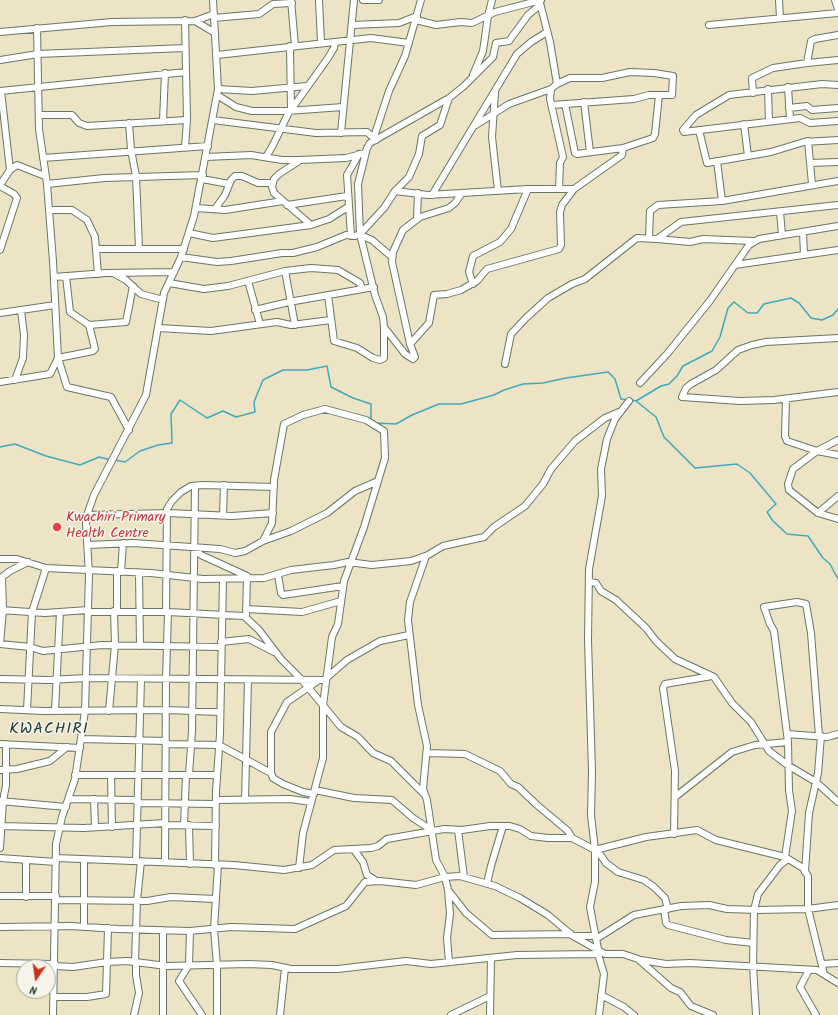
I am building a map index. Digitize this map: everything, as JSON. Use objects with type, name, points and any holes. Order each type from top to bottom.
[{"type":"street","points":[[55,959],[56,860],[60,827],[76,775],[85,711],[89,570],[86,524],[87,515],[94,495],[129,430],[147,389],[163,300],[184,249],[196,208],[218,92],[217,55],[212,0]]},
{"type":"street","points":[[319,0],[321,42]]},
{"type":"street","points":[[341,133],[342,107],[354,0]]},
{"type":"street","points":[[362,0],[379,0]]},
{"type":"street","points":[[375,138],[389,91],[409,42],[421,0]]},
{"type":"street","points":[[473,76],[482,51],[492,0]]},
{"type":"street","points":[[779,0],[780,18]]},
{"type":"street","points":[[835,0],[838,9]]},
{"type":"street","points":[[0,32],[112,22],[195,21],[214,16],[259,14],[273,4],[291,2],[293,46],[291,110]]},
{"type":"street","points":[[352,25],[399,23],[416,18],[436,25],[461,22],[472,23],[505,9],[540,2]]},
{"type":"street","points":[[540,2],[557,84]]},
{"type":"street","points":[[351,236],[347,196],[347,172],[370,143],[375,138],[449,98],[493,58],[496,43],[509,41],[528,15],[540,2]]},
{"type":"street","points":[[709,25],[838,13]]},
{"type":"street","points":[[185,20],[187,120],[185,147]]},
{"type":"street","points":[[195,21],[215,33]]},
{"type":"street","points":[[37,28],[39,115],[47,184],[58,358],[67,387],[111,397],[129,430]]},
{"type":"street","points":[[432,195],[476,125],[517,54],[530,42],[547,32]]},
{"type":"street","points":[[807,63],[811,41],[838,35]]},
{"type":"street","points":[[217,55],[321,42],[350,41],[370,38],[409,42]]},
{"type":"street","points":[[266,157],[291,110],[332,52],[335,42]]},
{"type":"street","points":[[0,60],[38,54],[185,48]]},
{"type":"street","points":[[753,93],[753,78],[773,68],[838,60]]},
{"type":"street","points":[[10,170],[0,91],[186,72]]},
{"type":"street","points":[[476,125],[509,104],[551,89],[557,84],[570,78],[602,78],[630,72],[654,73],[672,76],[672,95],[552,105]]},
{"type":"street","points":[[163,121],[165,73]]},
{"type":"street","points":[[838,85],[822,84],[788,87],[768,89],[765,92],[728,95],[696,115],[690,120],[683,130],[684,132],[801,118],[810,123],[838,121]]},
{"type":"street","points":[[218,92],[307,86]]},
{"type":"street","points":[[788,87],[790,119]]},
{"type":"street","points":[[551,89],[552,105],[563,157],[560,163],[559,189]]},
{"type":"street","points":[[768,89],[769,121]]},
{"type":"street","points":[[218,92],[243,110],[291,110],[342,107]]},
{"type":"street","points":[[495,92],[492,137],[498,191]]},
{"type":"street","points":[[565,104],[575,153],[590,152],[623,148],[654,136],[659,95]]},
{"type":"street","points":[[181,257],[217,262],[231,262],[282,253],[293,253],[318,247],[346,235],[351,236],[360,234],[384,208],[395,191],[412,172],[419,154],[422,136],[440,125],[449,98]]},
{"type":"street","points":[[584,102],[590,152]]},
{"type":"street","points":[[789,108],[807,106],[812,110],[838,108]]},
{"type":"street","points":[[39,115],[72,115],[79,123],[87,126],[187,120]]},
{"type":"street","points":[[213,120],[316,134],[367,132],[375,138]]},
{"type":"street","points":[[129,123],[131,150],[136,176],[139,248]]},
{"type":"street","points":[[744,124],[748,156]]},
{"type":"street","points":[[699,130],[707,163],[771,152],[808,141],[838,140]]},
{"type":"street","points":[[808,141],[812,184]]},
{"type":"street","points":[[43,158],[131,150],[208,146]]},
{"type":"street","points":[[410,344],[429,323],[434,295],[452,293],[473,284],[488,269],[559,249],[561,245],[560,212],[574,189],[622,155],[623,148]]},
{"type":"street","points":[[206,157],[251,155],[282,160],[299,160],[336,159],[362,154]]},
{"type":"street","points":[[328,295],[331,320],[336,342],[357,348],[367,355],[380,360],[384,358],[384,327],[360,234],[358,184],[362,154]]},
{"type":"street","points":[[299,160],[279,174],[272,183],[273,191],[311,225]]},
{"type":"street","points":[[716,161],[722,201]]},
{"type":"street","points":[[810,163],[838,162]]},
{"type":"street","points":[[0,250],[17,198],[14,194],[0,185],[10,170],[17,165],[46,176]]},
{"type":"street","points":[[47,184],[136,176],[202,177],[229,184]]},
{"type":"street","points":[[215,210],[225,196],[229,184],[233,178],[242,176],[258,183],[272,183]]},
{"type":"street","points":[[649,238],[650,211],[653,207],[658,205],[722,201],[812,184],[838,181]]},
{"type":"street","points":[[395,191],[432,195],[528,189],[574,189]]},
{"type":"street","points":[[473,284],[469,272],[473,256],[500,242],[510,229],[528,189]]},
{"type":"street","points":[[417,219],[418,193]]},
{"type":"street","points":[[384,327],[405,354],[414,359],[415,357],[410,344],[392,257],[400,235],[417,219],[449,208],[455,203],[462,193]]},
{"type":"street","points":[[196,208],[225,210],[347,196]]},
{"type":"street","points":[[657,238],[681,222],[838,205]]},
{"type":"street","points":[[189,233],[213,238],[311,225],[328,219],[348,207]]},
{"type":"street","points":[[49,210],[72,210],[82,216],[92,230],[97,249],[98,274]]},
{"type":"street","points":[[780,212],[782,235]]},
{"type":"street","points":[[505,364],[511,334],[541,304],[572,284],[585,279],[637,238],[657,238],[690,242],[703,239],[754,241],[838,226]]},
{"type":"street","points":[[802,232],[804,255]]},
{"type":"street","points":[[360,234],[372,240],[392,257]]},
{"type":"street","points":[[640,383],[686,331],[746,248],[754,241]]},
{"type":"street","points":[[97,249],[184,249]]},
{"type":"street","points":[[735,265],[838,250]]},
{"type":"street","points":[[169,283],[204,289],[228,286],[285,271],[305,268],[338,270],[360,283],[362,289]]},
{"type":"street","points":[[285,271],[295,325]]},
{"type":"street","points":[[54,277],[174,272]]},
{"type":"street","points":[[115,274],[147,296],[163,300]]},
{"type":"street","points":[[66,276],[70,312],[90,325],[126,322],[133,286]]},
{"type":"street","points":[[248,281],[260,324]]},
{"type":"street","points":[[255,310],[290,302],[374,288]]},
{"type":"street","points":[[0,313],[55,306]]},
{"type":"street","points":[[15,380],[23,358],[24,335],[21,310]]},
{"type":"street","points":[[158,328],[211,331],[277,322],[287,325],[295,325],[331,320]]},
{"type":"street","points":[[58,358],[93,351],[95,349],[90,325]]},
{"type":"street","points":[[838,338],[766,342],[738,350],[716,370],[686,388],[682,397],[740,401],[786,399],[838,392]]},
{"type":"street","points":[[0,382],[50,374],[58,358]]},
{"type":"street","points":[[786,399],[785,436],[787,441],[817,451],[838,455]]},
{"type":"street","points":[[599,1015],[603,970],[590,907],[595,882],[596,850],[591,815],[592,767],[588,640],[590,560],[603,489],[601,469],[609,429],[619,412],[629,401]]},
{"type":"street","points":[[263,541],[272,523],[274,487],[284,424],[303,415],[325,409],[366,420],[384,432],[385,458],[343,586],[338,624],[332,637],[323,705],[323,758],[303,833],[299,868]]},
{"type":"street","points":[[0,559],[13,558],[46,568],[167,575],[195,579],[247,579],[278,575],[304,568],[348,562],[351,564],[372,565],[411,561],[426,556],[443,546],[481,539],[494,527],[521,510],[536,494],[562,454],[575,441],[605,418],[619,412]]},
{"type":"street","points":[[838,440],[817,451],[794,470],[788,484],[789,490],[818,513],[838,519]]},
{"type":"street","points":[[88,545],[167,545],[240,553],[263,541],[291,531],[317,519],[331,511],[359,488],[378,481]]},
{"type":"street","points":[[165,862],[167,509],[172,501],[181,492],[195,486],[224,485],[274,487]]},
{"type":"street","points":[[223,516],[224,485]]},
{"type":"street","points":[[190,864],[185,803],[191,745],[196,515],[195,486]]},
{"type":"street","points":[[818,513],[838,496]]},
{"type":"street","points":[[87,515],[168,513],[223,516],[273,512]]},
{"type":"street","points":[[109,711],[115,645],[115,611],[123,544]]},
{"type":"street","points":[[195,549],[215,562],[246,575],[246,617]]},
{"type":"street","points":[[426,556],[409,607],[409,635],[418,705],[428,753],[423,789],[436,860],[445,877],[448,890],[450,914],[447,938],[449,962]]},
{"type":"street","points":[[28,562],[2,577],[0,644],[30,647],[42,651],[87,646],[115,645],[193,646],[221,644],[248,639],[277,653]]},
{"type":"street","points":[[27,710],[30,679],[32,612],[46,568]]},
{"type":"street","points":[[139,573],[138,611],[140,646]]},
{"type":"street","points":[[278,575],[280,593],[283,595],[343,586]]},
{"type":"street","points":[[217,1015],[217,965],[214,928],[217,865],[216,802],[219,745],[223,579]]},
{"type":"street","points":[[590,582],[596,583],[601,591],[616,600],[652,634],[656,642],[675,659],[712,676],[719,683],[732,703],[750,722],[771,753],[816,782],[837,799]]},
{"type":"street","points":[[246,609],[302,612],[341,601]]},
{"type":"street","points":[[756,1015],[753,966],[754,910],[758,894],[787,858],[792,811],[788,742],[774,631],[763,608],[801,602],[806,604],[811,633],[820,736],[816,782],[809,813],[805,872]]},
{"type":"street","points":[[2,610],[32,612],[138,611],[242,615],[259,630],[341,727],[358,737],[373,753],[391,761],[425,795]]},
{"type":"street","points":[[55,711],[60,612]]},
{"type":"street","points":[[0,679],[56,680],[112,678],[324,680],[347,660],[380,642],[409,635]]},
{"type":"street","points":[[674,834],[674,763],[666,702],[663,696],[663,686],[712,676]]},
{"type":"street","points":[[134,1015],[139,992],[136,975],[138,861],[136,825],[141,679]]},
{"type":"street","points":[[245,800],[248,680]]},
{"type":"street","points":[[319,680],[287,702],[272,730],[271,772],[273,778],[280,783],[303,792],[315,792],[354,798],[392,800],[430,831]]},
{"type":"street","points":[[0,708],[55,711],[166,710],[220,712]]},
{"type":"street","points":[[787,734],[820,736],[831,736],[838,734]]},
{"type":"street","points":[[81,739],[191,745],[219,745],[271,772]]},
{"type":"street","points":[[674,798],[732,752],[743,747],[788,742]]},
{"type":"street","points":[[0,848],[1,801],[6,785],[3,770],[3,744],[80,748]]},
{"type":"street","points":[[3,770],[50,761],[67,747]]},
{"type":"street","points":[[428,753],[467,755],[486,766],[500,771],[511,784],[518,787],[537,805],[568,830],[572,838]]},
{"type":"street","points":[[76,775],[218,775]]},
{"type":"street","points":[[111,775],[112,827]]},
{"type":"street","points":[[69,799],[111,799],[165,803],[290,799],[311,802]]},
{"type":"street","points":[[94,799],[95,827]]},
{"type":"street","points":[[1,801],[66,807]]},
{"type":"street","points":[[1,829],[112,827],[165,824],[216,826]]},
{"type":"street","points":[[487,884],[503,826]]},
{"type":"street","points":[[0,858],[26,860],[165,862],[284,870],[312,865],[332,850],[354,850],[375,847],[387,839],[430,831],[503,826],[520,829],[531,836],[543,838],[572,838],[596,850],[606,863],[618,872],[644,880],[665,898],[666,923],[668,925],[726,940],[753,943]]},
{"type":"street","points":[[458,830],[464,877]]},
{"type":"street","points":[[596,850],[646,837],[697,830],[716,840],[787,858],[799,865],[808,876],[808,908],[824,974]]},
{"type":"street","points":[[354,850],[363,862],[367,876],[376,881]]},
{"type":"street","points":[[26,860],[26,897]]},
{"type":"street","points":[[84,860],[84,926]]},
{"type":"street","points":[[0,927],[84,926],[136,930],[190,931],[231,927],[299,928],[346,906],[362,884],[376,881],[416,885],[455,875],[487,884],[537,907],[572,935],[599,953]]},
{"type":"street","points":[[448,890],[466,913],[492,935],[572,935],[595,937],[628,917],[688,905],[708,905],[727,909],[754,910],[808,908],[838,905]]},
{"type":"street","points":[[0,896],[137,901],[154,901],[171,896],[216,899]]},
{"type":"street","points":[[56,997],[104,996],[106,993],[108,928]]},
{"type":"street","points":[[163,930],[163,1015]]},
{"type":"street","points":[[190,931],[189,965],[179,981],[202,1015]]},
{"type":"street","points":[[56,965],[73,967],[106,962],[136,961],[163,965],[265,965],[285,968],[340,969],[406,961],[431,964],[517,955],[599,953],[623,954],[638,959],[666,964],[753,966],[817,970],[838,983]]},
{"type":"street","points":[[490,1015],[491,958]]},
{"type":"street","points":[[638,959],[671,988],[680,992],[691,1006],[713,1015]]},
{"type":"street","points":[[0,963],[16,964]]},
{"type":"street","points":[[822,964],[838,963]]},
{"type":"street","points":[[280,1015],[285,968]]},
{"type":"street","points":[[808,970],[800,987],[816,1015]]},
{"type":"street","points":[[601,995],[624,1007],[634,1015]]},
{"type":"street","points":[[451,1015],[490,996]]},
{"type":"street","points":[[54,999],[55,1015]]},
{"type":"waterway","points":[[636,401],[661,386],[669,384],[677,376],[683,366],[712,351],[720,337],[728,308],[734,302],[748,313],[757,313],[764,304],[791,298],[799,303],[811,318],[822,320],[833,315],[838,309]]},
{"type":"waterway","points":[[115,460],[125,462],[140,451],[158,445],[172,443],[171,414],[180,400],[207,418],[223,411],[236,417],[255,412],[254,402],[263,380],[283,370],[307,370],[327,366],[331,387],[353,398],[371,404],[371,419]]},
{"type":"waterway","points":[[375,423],[396,424],[412,415],[439,404],[461,404],[494,395],[523,384],[543,383],[608,372],[615,379],[621,399],[628,400]]},
{"type":"waterway","points":[[631,400],[636,401],[656,417],[664,437],[695,468],[737,464],[750,473],[776,504],[767,512],[773,521],[787,534],[808,536],[823,558],[830,564],[838,579]]},
{"type":"waterway","points":[[0,447],[15,444],[46,456],[80,465],[99,457],[111,460]]},
{"type":"place","name":"Kwachiri Primary Health Centre","points":[[57,527]]},
{"type":"district","name":"KWACHIRI","points":[[49,730]]}]
